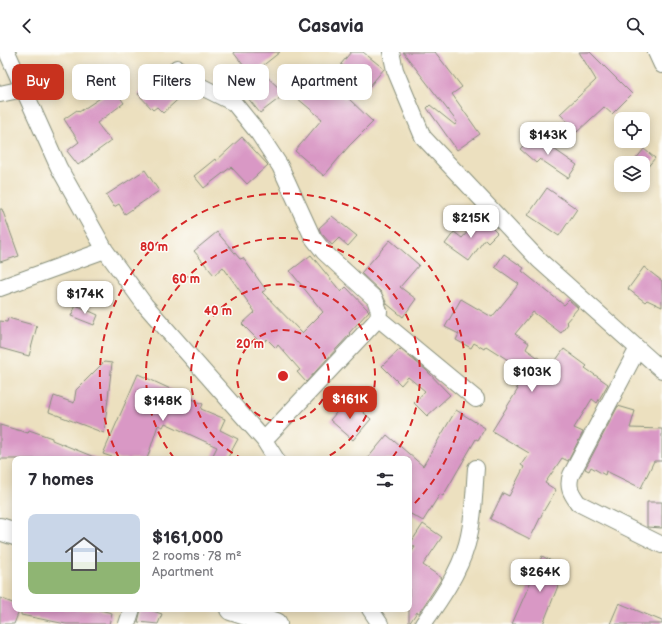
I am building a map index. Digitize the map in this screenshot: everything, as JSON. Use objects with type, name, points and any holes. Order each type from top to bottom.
[{"type":"street","points":[[8,52],[13,64]]},
{"type":"street","points":[[391,52],[395,70],[423,136],[539,260],[637,350],[662,370]]},
{"type":"street","points":[[656,52],[662,65]]},
{"type":"street","points":[[205,88],[234,103],[280,166],[313,238],[324,252],[374,299],[379,311],[378,318],[264,440]]},
{"type":"street","points":[[0,94],[12,92]]},
{"type":"street","points":[[29,100],[59,168],[105,250],[145,304],[264,440],[274,456]]},
{"type":"street","points":[[0,288],[105,250]]},
{"type":"street","points":[[378,318],[476,399]]},
{"type":"street","points":[[637,350],[568,483],[571,493],[578,503],[662,545]]},
{"type":"street","points":[[423,624],[443,596],[467,545],[476,468]]},
{"type":"street","points":[[0,529],[12,533]]},
{"type":"street","points":[[127,624],[131,612]]},
{"type":"street","points":[[239,612],[276,624]]},
{"type":"street","points":[[372,612],[380,624]]},
{"type":"building","points":[[233,52],[280,52],[265,64],[242,64]]},
{"type":"building","points":[[351,52],[363,52],[384,69],[372,83],[372,64],[341,64]]},
{"type":"building","points":[[403,52],[435,52],[462,87],[452,94],[480,134],[457,150],[427,108],[430,105],[455,125],[457,122]]},
{"type":"building","points":[[579,52],[590,52],[632,94],[612,114],[604,107],[577,132],[560,114],[596,80]]},
{"type":"building","points":[[269,79],[277,86],[277,100],[260,113],[249,100],[269,100]]},
{"type":"building","points":[[97,100],[122,100],[124,103],[97,123],[111,141],[78,165],[67,151],[79,142],[64,119],[77,110],[79,112]]},
{"type":"building","points":[[144,100],[177,100],[163,113],[157,107],[153,110]]},
{"type":"building","points":[[299,100],[350,100],[373,122],[349,146],[324,176],[295,151],[322,119]]},
{"type":"building","points":[[535,133],[551,147],[577,165],[568,178],[540,159],[536,163],[520,149]]},
{"type":"building","points":[[242,137],[268,165],[247,184],[231,167],[204,188],[194,176],[215,159],[216,161]]},
{"type":"building","points":[[644,149],[655,158],[650,164],[650,156],[638,156]]},
{"type":"building","points":[[145,170],[159,191],[125,214],[119,204],[114,207],[106,195]]},
{"type":"building","points":[[547,188],[577,209],[559,236],[528,215]]},
{"type":"building","points":[[0,209],[2,209],[19,256],[0,262]]},
{"type":"building","points":[[332,216],[357,236],[348,246],[339,238],[332,245],[321,233],[319,228]]},
{"type":"building","points":[[481,217],[497,233],[488,242],[485,239],[469,261],[445,244],[454,232],[462,238]]},
{"type":"building","points":[[217,232],[240,259],[243,258],[266,290],[262,292],[302,333],[323,312],[290,271],[311,255],[341,292],[346,287],[369,311],[306,382],[297,372],[300,370],[278,345],[276,348],[267,339],[262,344],[242,324],[255,312],[223,267],[214,275],[194,251]]},
{"type":"building","points":[[390,240],[419,265],[400,287],[416,299],[403,317],[387,304],[381,292],[361,273]]},
{"type":"building","points":[[504,254],[524,268],[522,271],[564,305],[569,300],[578,308],[566,322],[568,324],[561,333],[533,312],[515,334],[529,343],[526,349],[551,367],[564,349],[587,366],[585,368],[608,384],[597,403],[592,399],[574,428],[583,432],[568,461],[562,458],[545,483],[556,490],[530,539],[490,519],[503,493],[509,496],[524,467],[521,465],[529,453],[492,431],[518,389],[516,388],[527,372],[486,346],[484,349],[474,343],[471,348],[456,340],[459,334],[445,327],[461,299],[492,317],[519,284],[495,267]]},
{"type":"building","points":[[644,267],[662,281],[662,307],[647,300],[645,302],[628,289]]},
{"type":"building","points":[[76,305],[98,315],[94,325],[71,316]]},
{"type":"building","points":[[8,318],[37,326],[29,356],[0,348],[0,321],[7,322]]},
{"type":"building","points":[[400,349],[426,370],[450,395],[427,416],[414,403],[425,391],[408,377],[401,385],[382,366]]},
{"type":"building","points":[[104,362],[112,363],[104,433],[49,412],[54,396],[74,403],[76,390]]},
{"type":"building","points":[[138,374],[203,404],[201,409],[225,419],[220,430],[238,439],[229,456],[212,456],[217,447],[165,423],[163,427],[158,425],[148,456],[109,456],[103,454]]},
{"type":"building","points":[[348,399],[371,419],[353,440],[330,420]]},
{"type":"building","points":[[618,406],[635,411],[630,428],[662,429],[662,461],[654,461],[641,488],[606,471],[605,475],[591,467],[589,471],[585,469]]},
{"type":"building","points":[[456,410],[485,428],[478,440],[476,439],[443,496],[440,494],[423,521],[412,515],[412,457],[423,466]]},
{"type":"building","points":[[0,425],[28,433],[29,430],[52,438],[52,440],[92,456],[12,456],[12,459],[0,459]]},
{"type":"building","points":[[387,435],[411,456],[370,456]]},
{"type":"building","points":[[647,502],[662,502],[662,528],[647,527]]},
{"type":"building","points":[[423,524],[442,537],[423,565],[442,578],[419,613],[417,612],[409,624],[409,612],[412,612],[412,552],[415,547],[412,545],[412,541]]},
{"type":"building","points":[[542,556],[565,568],[543,624],[512,624]]},
{"type":"building","points":[[0,598],[12,603],[12,612],[19,612],[14,624],[0,624]]},
{"type":"building","points":[[619,603],[662,621],[662,624],[610,624]]},
{"type":"building","points":[[21,612],[112,613],[109,624],[66,624],[21,615]]},
{"type":"building","points":[[140,612],[156,612],[162,614],[158,624],[138,622]]}]
